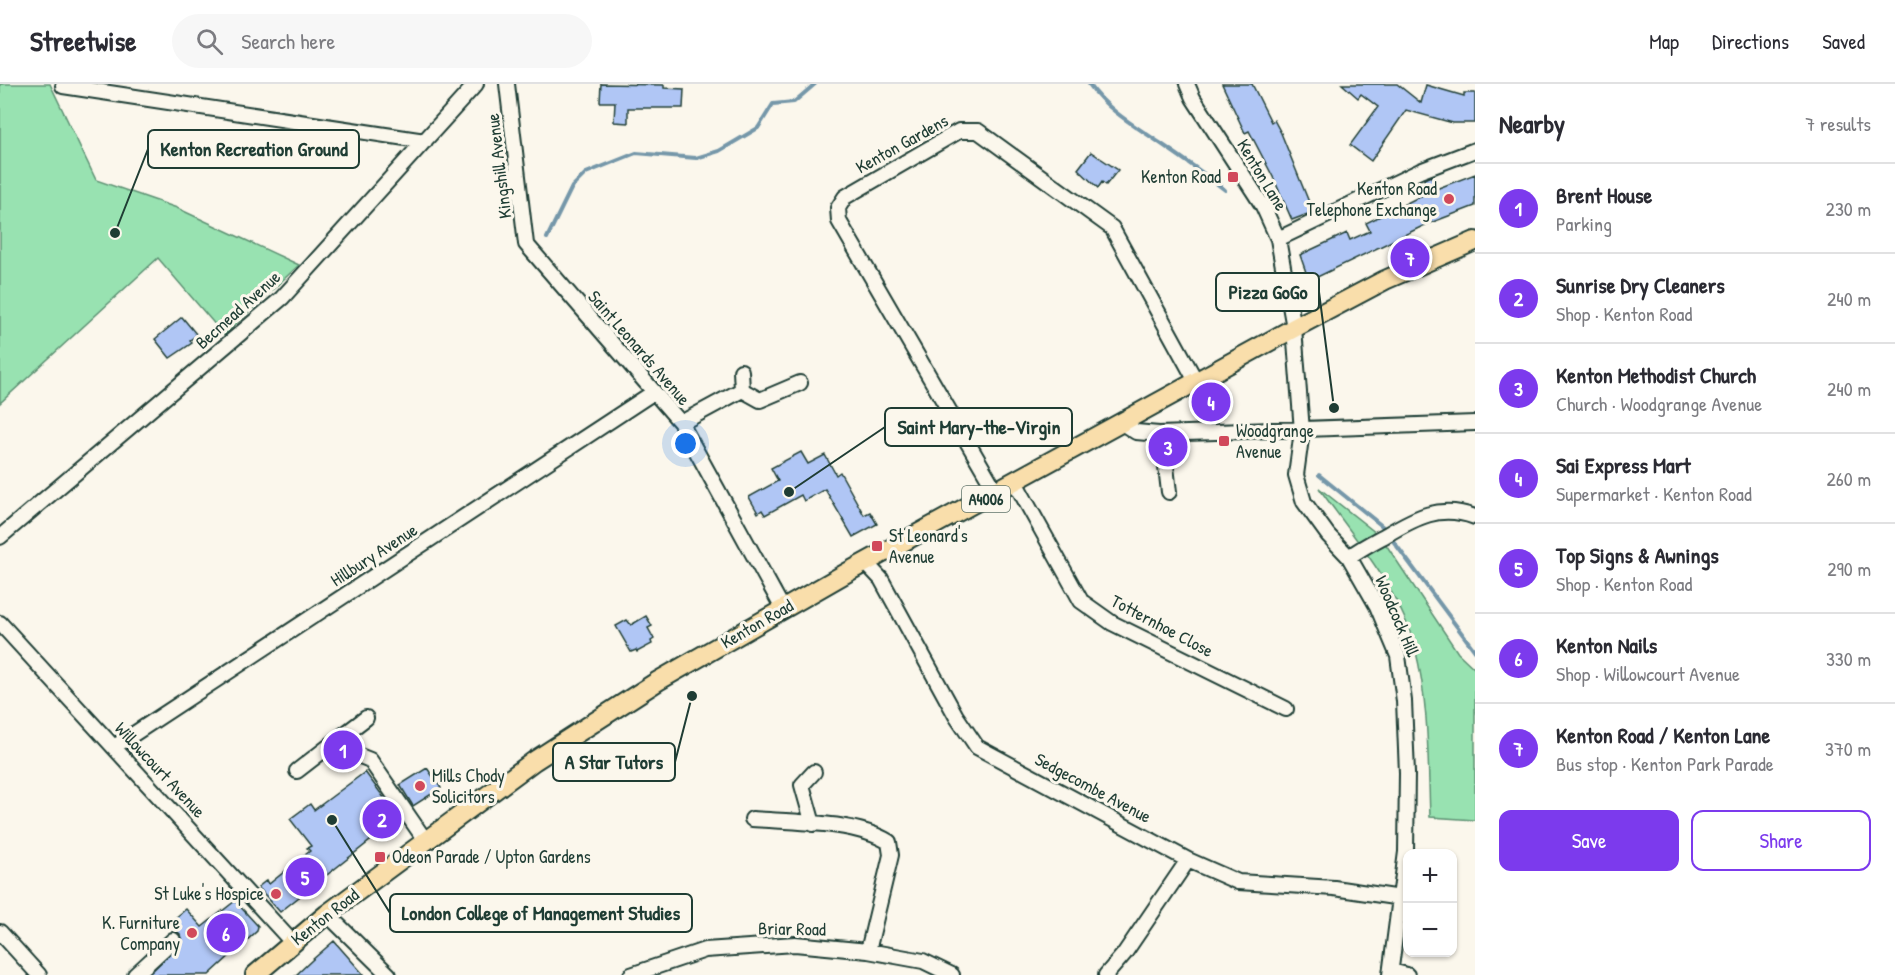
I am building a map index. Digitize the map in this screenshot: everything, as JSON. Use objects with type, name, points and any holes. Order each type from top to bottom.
[{"type":"main road","name":"A4006","points":[[1294,328],[1385,280],[1475,241]]},
{"type":"main road","name":"Kenton Road","points":[[255,975],[327,914],[534,760],[658,681],[783,609],[1294,328]]},
{"type":"street","name":"Becmead Avenue","points":[[0,537],[282,298],[476,84]]},
{"type":"street","name":"Kingshill Avenue","points":[[507,84],[526,244]]},
{"type":"street","name":"Kenton Lane","points":[[1187,84],[1193,98],[1263,206],[1278,239],[1294,328]]},
{"type":"street","points":[[63,86],[425,141]]},
{"type":"street","name":"Kenton Gardens","points":[[997,493],[840,221],[838,208],[845,197],[959,131],[978,131],[1112,228],[1197,382]]},
{"type":"street","points":[[1278,239],[1420,171],[1475,150]]},
{"type":"street","name":"Saint Leonards Avenue","points":[[526,244],[681,423],[783,609]]},
{"type":"street","name":"Woodcock Hill","points":[[1294,328],[1302,431],[1296,475],[1304,501],[1328,535],[1349,557],[1377,606],[1398,656],[1402,681],[1407,804],[1406,852],[1390,973]]},
{"type":"street","points":[[741,371],[742,390]]},
{"type":"street","points":[[742,390],[760,400],[800,383]]},
{"type":"street","points":[[681,423],[742,390]]},
{"type":"street","name":"Hillbury Avenue","points":[[114,747],[654,392]]},
{"type":"street","points":[[1122,423],[1136,432],[1169,434],[1475,423]]},
{"type":"street","points":[[1169,434],[1165,458],[1169,492]]},
{"type":"street","name":"Totternhoe Close","points":[[1015,482],[1081,601],[1113,623],[1286,709]]},
{"type":"street","points":[[1349,557],[1420,515],[1457,512],[1475,518]]},
{"type":"street","name":"Sedgecombe Avenue","points":[[866,563],[881,579],[956,716],[977,747],[1188,860],[1238,882],[1334,888],[1401,898]]},
{"type":"street","name":"Willowcourt Avenue","points":[[0,623],[292,942]]},
{"type":"street","points":[[297,771],[366,718]]},
{"type":"street","points":[[337,740],[345,750],[370,760],[425,840]]},
{"type":"street","points":[[813,824],[802,785],[814,772]]},
{"type":"street","points":[[752,819],[858,830],[879,836],[889,842],[891,855],[868,951]]},
{"type":"street","points":[[1106,975],[1188,860]]},
{"type":"street","points":[[327,914],[389,975]]},
{"type":"street","points":[[0,932],[39,975]]},
{"type":"street","points":[[135,975],[173,940]]},
{"type":"street","name":"Briar Road","points":[[631,975],[705,950],[795,944],[868,951],[923,961],[952,975]]},
{"type":"street","points":[[1390,973],[1407,975]]},
{"type":"green space","points":[[0,84],[50,84],[96,180],[177,208],[299,265],[224,335],[158,258],[0,403]]},
{"type":"green space","points":[[1319,488],[1381,537],[1458,653],[1475,669],[1475,820],[1430,817],[1423,689],[1408,626],[1387,584]]},
{"type":"building","points":[[601,84],[664,85],[664,88],[684,89],[683,108],[628,108],[628,123],[614,122],[615,102],[600,102]]},
{"type":"building","points":[[1222,84],[1252,84],[1271,122],[1274,120],[1281,133],[1313,212],[1292,220],[1273,177],[1249,131],[1245,133]]},
{"type":"building","points":[[1342,84],[1397,84],[1421,103],[1426,85],[1464,96],[1464,93],[1475,93],[1475,123],[1453,123],[1406,110],[1371,161],[1350,145],[1378,107],[1361,94],[1358,98]]},
{"type":"building","points":[[1091,152],[1118,170],[1106,185],[1102,182],[1098,188],[1078,169]]},
{"type":"building","points":[[1475,174],[1475,206],[1425,225],[1309,281],[1300,255],[1347,233],[1350,240],[1370,231],[1366,223],[1427,193],[1424,179],[1431,176],[1436,189]]},
{"type":"building","points":[[182,317],[197,335],[190,340],[192,343],[170,358],[155,339]]},
{"type":"building","points":[[801,452],[808,464],[825,455],[836,475],[840,472],[864,515],[870,512],[877,524],[853,537],[825,489],[804,501],[801,495],[765,515],[762,510],[758,513],[749,497],[778,481],[771,468]]},
{"type":"building","points":[[646,616],[652,626],[648,628],[654,639],[651,641],[652,644],[637,652],[636,650],[631,652],[616,626],[627,620],[631,625]]},
{"type":"building","name":"Mills Chody Solicitors","points":[[427,768],[441,788],[413,806],[400,785]]},
{"type":"building","points":[[365,772],[399,818],[280,912],[258,887],[267,880],[269,884],[310,851],[307,848],[311,846],[290,819],[310,804],[314,810]]},
{"type":"building","points":[[235,901],[258,926],[257,931],[209,975],[148,975],[181,943],[180,934],[168,924],[186,909],[202,927]]},
{"type":"building","points":[[334,941],[364,975],[296,975],[312,960]]},
{"type":"waterway","points":[[547,238],[572,187],[586,173],[636,153],[696,158],[719,151],[758,128],[773,104],[794,102],[815,84]]},
{"type":"waterway","points":[[1089,84],[1096,94],[1122,117],[1225,190]]},
{"type":"waterway","points":[[1319,475],[1382,526],[1475,651]]},
{"type":"place","name":"Kenton Road","points":[[1233,177]]},
{"type":"place","name":"Kenton Road Telephone Exchange","points":[[1449,199]]},
{"type":"place","name":"Kenton Recreation Ground","points":[[115,233]]},
{"type":"place","name":"Kenton Road / Kenton Lane","points":[[1410,258]]},
{"type":"place","name":"Sai Express Mart","points":[[1211,402]]},
{"type":"place","name":"Pizza GoGo","points":[[1334,408]]},
{"type":"place","name":"Woodgrange Avenue","points":[[1224,441]]},
{"type":"place","name":"Kenton Methodist Church","points":[[1168,447]]},
{"type":"place","name":"Saint Mary-the-Virgin","points":[[789,492]]},
{"type":"place","name":"St Leonard's Avenue","points":[[877,546]]},
{"type":"place","name":"A Star Tutors","points":[[692,696]]},
{"type":"place","name":"Brent House","points":[[343,750]]},
{"type":"place","name":"Mills Chody Solicitors","points":[[420,786]]},
{"type":"place","name":"Sunrise Dry Cleaners","points":[[382,819]]},
{"type":"place","name":"London College of Management Studies","points":[[332,820]]},
{"type":"place","name":"Odeon Parade / Upton Gardens","points":[[380,857]]},
{"type":"place","name":"Top Signs & Awnings","points":[[305,877]]},
{"type":"place","name":"St Luke's Hospice","points":[[276,894]]},
{"type":"place","name":"K. Furniture Company","points":[[192,933]]},
{"type":"place","name":"Kenton Nails","points":[[226,933]]}]
